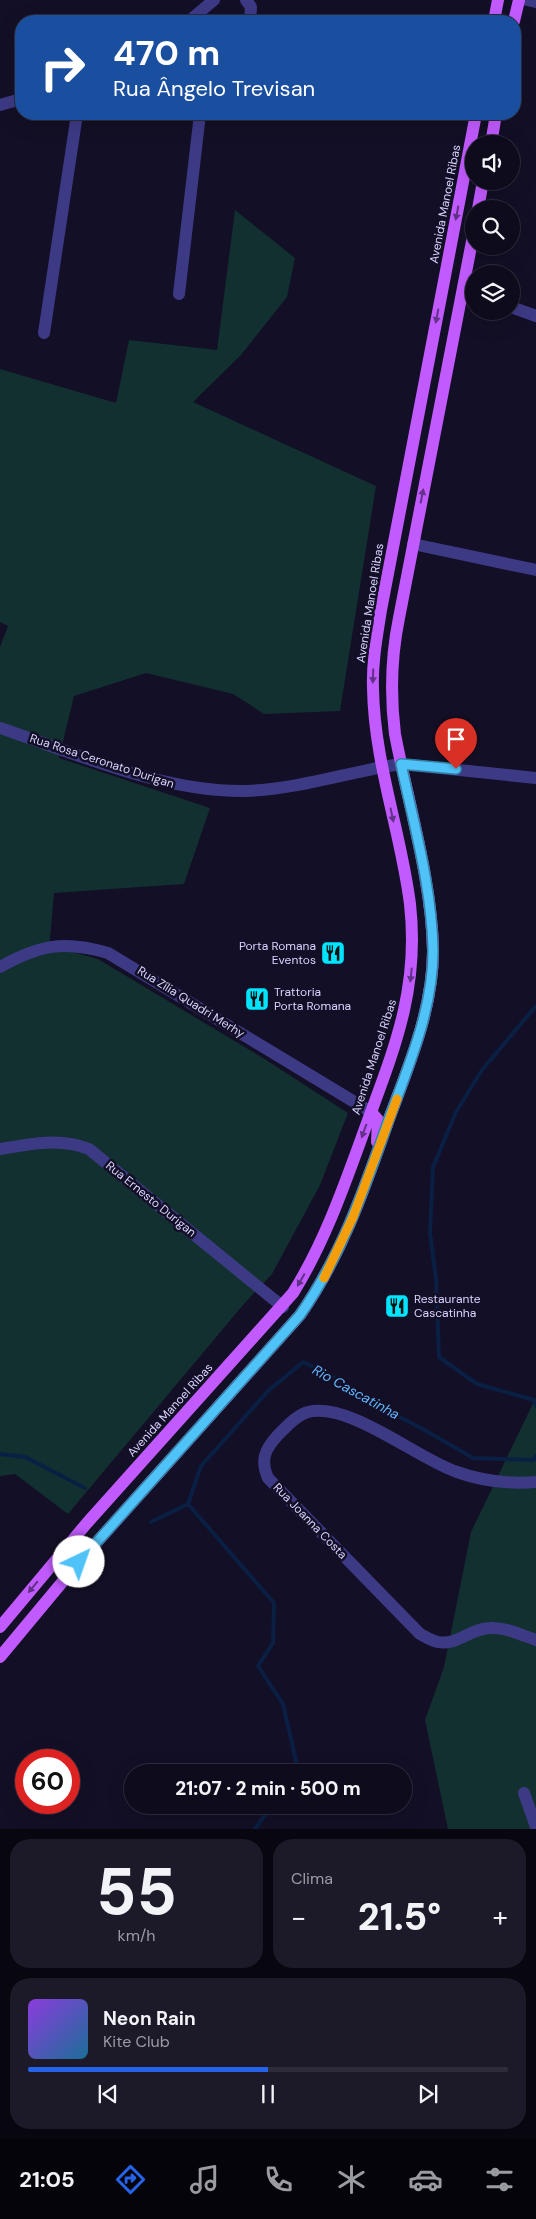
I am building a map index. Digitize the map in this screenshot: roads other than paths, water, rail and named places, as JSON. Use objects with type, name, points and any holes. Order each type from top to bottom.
[{"type":"main road","points":[[497,15],[498,0]]},
{"type":"main road","points":[[515,15],[519,0]]},
{"type":"main road","name":"Avenida Manoel Ribas","points":[[0,1627],[87,1523],[283,1307],[302,1279],[324,1238],[371,1112],[405,1013],[413,955],[410,902],[382,767],[375,722],[373,680],[377,636],[389,567],[475,120]]},
{"type":"main road","points":[[492,135],[495,120]]},
{"type":"main road","points":[[450,251],[454,279],[465,288]]},
{"type":"main road","points":[[441,298],[450,304],[456,323]]},
{"type":"main road","points":[[0,1657],[94,1544],[300,1315],[333,1261],[353,1217],[418,1036],[428,999],[431,976],[431,914],[401,764],[393,718],[391,690],[394,643],[456,323],[465,298]]},
{"type":"main road","points":[[404,490],[402,524],[404,534],[408,541],[413,544]]},
{"type":"main road","points":[[389,567],[395,568],[400,579],[399,618]]},
{"type":"main road","points":[[371,1112],[378,1120],[376,1157]]},
{"type":"main road","points":[[283,1307],[300,1315]]},
{"type":"main road","points":[[87,1523],[87,1533],[94,1544]]},
{"type":"main road","points":[[66,1547],[76,1552],[79,1562]]},
{"type":"street","points":[[195,15],[214,0]]},
{"type":"street","points":[[246,0],[251,7],[250,15]]},
{"type":"street","points":[[527,0],[536,2]]},
{"type":"street","points":[[0,105],[15,101]]},
{"type":"street","points":[[44,333],[77,120]]},
{"type":"street","points":[[179,294],[199,120]]},
{"type":"street","points":[[520,310],[536,316]]},
{"type":"street","points":[[413,544],[536,570]]},
{"type":"street","name":"Rua Rosa Ceronato Durigan","points":[[0,728],[143,776],[178,785],[214,790],[248,791],[280,787],[401,764],[536,778]]},
{"type":"street","name":"Rua Zília Quadri Merhy","points":[[0,967],[38,948],[69,944],[108,953],[371,1112]]},
{"type":"street","name":"Rua Ernesto Durigan","points":[[0,1149],[56,1141],[75,1143],[89,1149],[283,1307]]},
{"type":"street","name":"Rua Joanna Costa","points":[[536,1482],[479,1479],[455,1472],[352,1417],[323,1411],[307,1412],[296,1418],[278,1435],[264,1454],[263,1467],[268,1478],[420,1634],[437,1642],[451,1642],[476,1630],[489,1627],[499,1628],[536,1640]]},
{"type":"street","points":[[524,1793],[536,1827]]},
{"type":"waterway","name":"Rio Cascatinha","points":[[536,1006],[482,1070],[456,1112],[433,1167],[430,1233],[436,1279],[439,1357],[477,1384],[534,1400],[536,1406]]},
{"type":"waterway","name":"Rio Cascatinha","points":[[151,1522],[188,1504],[201,1466],[268,1391],[303,1362],[335,1378],[359,1396],[421,1428],[473,1458],[534,1460],[536,1456]]},
{"type":"waterway","name":"Rio Cascatinha","points":[[0,1454],[25,1457],[85,1488]]},
{"type":"waterway","points":[[188,1504],[274,1603],[273,1643],[258,1666],[283,1704],[296,1761],[295,1764]]},
{"type":"waterway","points":[[255,1829],[266,1814]]},
{"type":"place","name":"Porta Romana Eventos","points":[[333,953]]},
{"type":"place","name":"Trattoria Porta Romana","points":[[257,999]]},
{"type":"place","name":"Restaurante Cascatinha","points":[[397,1306]]}]
